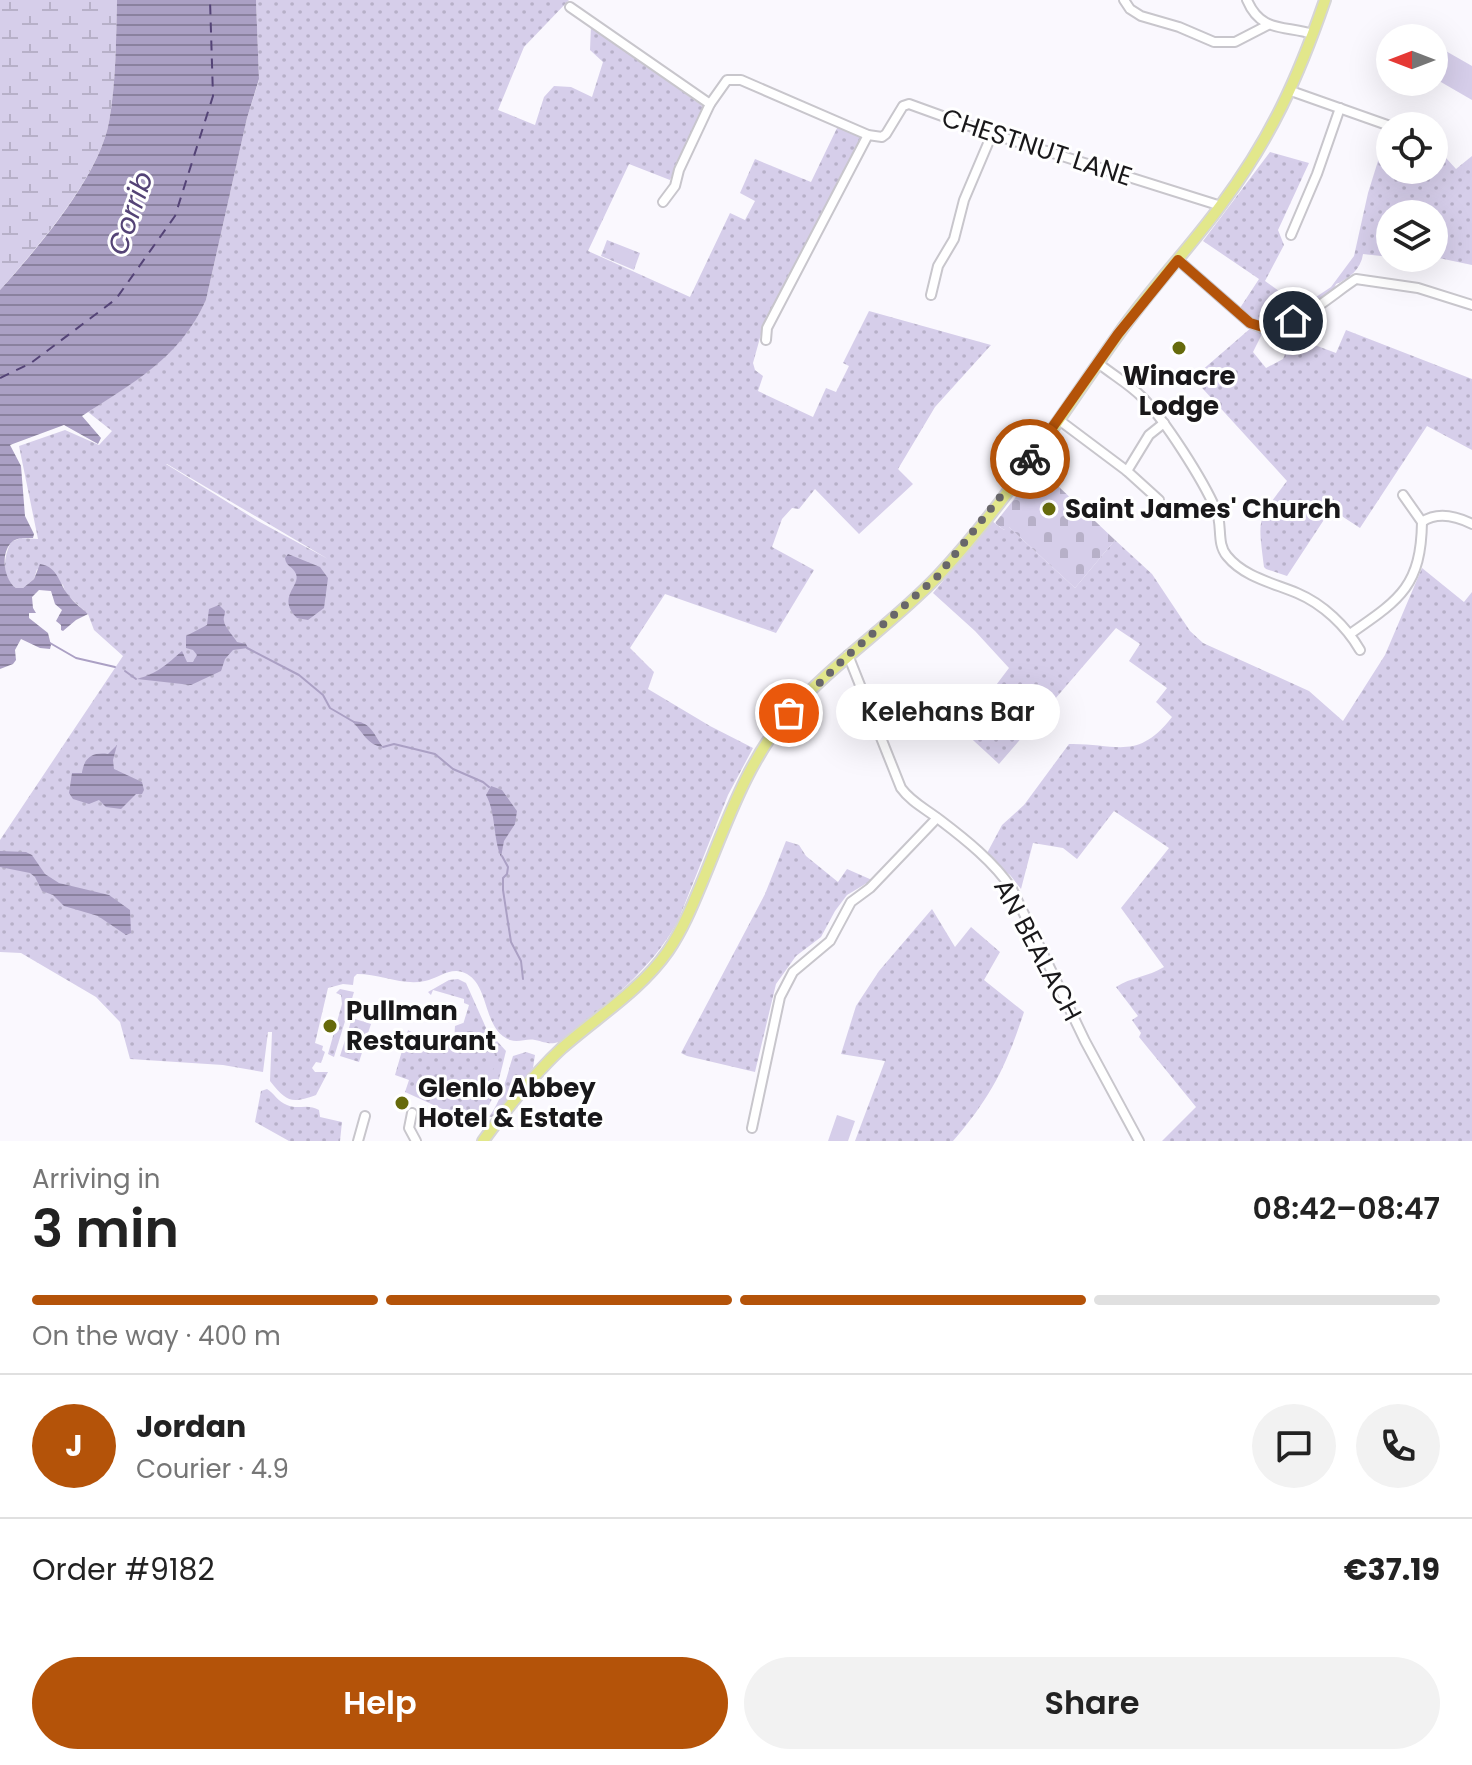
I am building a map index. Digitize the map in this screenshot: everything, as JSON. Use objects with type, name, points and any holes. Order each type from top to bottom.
[{"type":"main road","points":[[483,1141],[538,1072],[638,985],[668,951],[690,912],[735,799],[776,730],[848,655],[938,576],[1007,490],[1139,306],[1221,206],[1251,163],[1291,91],[1325,0]]},
{"type":"street","points":[[1124,0],[1130,9],[1141,16],[1214,42],[1235,42],[1268,25]]},
{"type":"street","points":[[1247,0],[1251,11],[1268,25],[1313,34]]},
{"type":"street","points":[[570,7],[710,104]]},
{"type":"street","points":[[663,202],[675,186],[679,170],[710,104],[727,80],[741,80],[868,135]]},
{"type":"street","points":[[1291,91],[1376,121]]},
{"type":"street","name":"CHESTNUT LANE","points":[[766,340],[767,328],[868,135],[882,137],[886,134],[903,106],[909,104],[992,134],[1221,206]]},
{"type":"street","points":[[1291,235],[1340,108]]},
{"type":"street","points":[[931,295],[938,266],[954,239],[964,200],[992,134]]},
{"type":"street","points":[[1178,260],[1250,323],[1263,328],[1277,328],[1293,321],[1356,279],[1418,288],[1472,305]]},
{"type":"street","points":[[1098,363],[1141,396],[1164,423],[1218,512],[1220,545],[1225,555],[1249,573],[1307,598],[1350,634],[1360,650]]},
{"type":"street","points":[[1059,420],[1127,471],[1159,500]]},
{"type":"street","points":[[1127,471],[1149,435],[1164,423]]},
{"type":"street","points":[[1350,634],[1395,603],[1405,591],[1418,556],[1422,522],[1403,495]]},
{"type":"street","points":[[1422,522],[1429,517],[1443,516],[1472,524]]},
{"type":"street","name":"AN BEALACH","points":[[848,655],[901,788],[909,798],[973,848],[1012,889],[1097,1065],[1139,1141]]},
{"type":"street","points":[[752,1128],[780,997],[788,979],[804,960],[830,941],[851,902],[870,888],[937,818]]},
{"type":"street","points":[[412,1113],[409,1128],[416,1141]]},
{"type":"street","points":[[358,1141],[365,1116]]},
{"type":"green space","points":[[0,0],[117,0],[113,92],[103,143],[80,189],[0,290]]},
{"type":"green space","points":[[256,0],[569,0],[524,47],[498,110],[535,125],[544,97],[554,86],[571,87],[592,97],[603,62],[590,50],[591,26],[704,107],[670,180],[629,164],[588,251],[690,297],[730,213],[745,220],[755,201],[740,193],[755,159],[811,182],[838,126],[862,137],[763,327],[753,363],[755,370],[763,376],[758,391],[813,417],[826,388],[836,392],[849,366],[843,363],[869,311],[991,345],[935,407],[898,469],[913,484],[859,534],[815,489],[799,509],[792,508],[782,519],[772,547],[814,570],[776,633],[665,594],[630,648],[654,672],[648,689],[753,748],[728,795],[678,921],[640,972],[593,1015],[559,1042],[552,1043],[513,1041],[501,1035],[480,988],[467,974],[451,971],[417,982],[357,974],[353,985],[328,988],[315,1043],[323,1046],[325,1052],[321,1063],[316,1062],[312,1068],[315,1072],[328,1072],[316,1095],[301,1100],[285,1097],[270,1081],[272,1032],[268,1032],[263,1072],[223,1065],[130,1059],[120,1022],[96,997],[21,953],[0,952],[0,840],[123,656],[94,630],[88,614],[66,594],[63,585],[37,569],[34,579],[23,588],[16,588],[8,578],[5,561],[11,542],[21,538],[38,539],[19,446],[65,430],[99,445],[112,431],[88,412],[156,365],[196,319],[206,300],[247,118],[259,80]],"holes":[[[166,464],[328,559],[258,521]]]},
{"type":"green space","points":[[1448,52],[1472,66],[1472,100],[1448,86]]},
{"type":"green space","points":[[1270,152],[1309,163],[1278,230],[1284,245],[1265,281],[1301,307],[1331,287],[1354,256],[1376,167],[1376,184],[1448,184],[1448,160],[1456,169],[1472,156],[1472,265],[1448,260],[1448,200],[1376,200],[1376,255],[1363,254],[1354,273],[1336,284],[1326,297],[1306,311],[1274,326],[1263,325],[1240,308],[1259,279],[1203,241]]},
{"type":"green space","points":[[607,240],[640,253],[634,270],[601,256]]},
{"type":"green space","points":[[612,245],[633,254],[629,264],[608,255]]},
{"type":"green space","points":[[1252,327],[1263,332],[1253,352],[1266,368],[1283,359],[1286,352],[1295,355],[1312,344],[1336,353],[1346,330],[1472,379],[1472,450],[1427,426],[1360,528],[1331,509],[1287,576],[1266,569],[1260,529],[1269,505],[1287,481],[1193,378]]},
{"type":"green space","points":[[1039,468],[1115,540],[1075,588],[1009,527],[1004,530],[995,523]]},
{"type":"green space","points":[[992,521],[1004,530],[1008,526],[1075,588],[1115,540],[1152,574],[1190,631],[1203,643],[1309,691],[1343,721],[1385,655],[1422,568],[1464,602],[1472,592],[1472,1141],[1162,1141],[1196,1107],[1139,1037],[1141,1033],[1132,1020],[1138,1016],[1116,987],[1164,967],[1121,908],[1169,848],[1114,811],[1077,859],[1063,848],[1033,843],[1021,889],[986,855],[1002,825],[1024,805],[1069,744],[1125,747],[1148,740],[1159,731],[1172,717],[1156,702],[1167,688],[1129,661],[1140,644],[1116,628],[999,764],[962,730],[1009,668],[975,631],[933,593]]},
{"type":"green space","points":[[786,841],[799,845],[806,856],[838,882],[847,869],[872,880],[847,895],[821,937],[796,956],[776,984],[755,1072],[687,1056],[681,1053],[765,894]]},
{"type":"green space","points":[[932,909],[955,947],[971,927],[1000,952],[984,980],[1024,1012],[996,1081],[953,1141],[855,1141],[885,1061],[841,1054],[856,1006],[879,971]]},
{"type":"green space","points":[[458,979],[466,983],[487,1030],[506,1051],[491,1101],[473,1123],[405,1092],[409,1080],[395,1075],[408,1030],[433,1043],[457,1044],[469,1005],[464,1003],[464,999],[433,990],[431,995],[428,992],[449,980]]},
{"type":"green space","points":[[340,989],[354,992],[334,1057],[328,1054],[342,1004],[341,995],[336,993]]},
{"type":"green space","points":[[352,1018],[371,1024],[367,1036],[348,1031]]},
{"type":"green space","points":[[463,1023],[475,1026],[485,1036],[480,1045],[486,1046],[454,1042],[455,1026]]},
{"type":"green space","points":[[347,1034],[366,1040],[359,1062],[340,1056]]},
{"type":"green space","points":[[486,1046],[498,1048],[498,1059],[487,1075]]},
{"type":"green space","points":[[526,1052],[535,1055],[533,1068],[489,1117],[501,1095],[513,1056]]},
{"type":"green space","points":[[267,1089],[284,1104],[315,1108],[319,1110],[320,1117],[342,1122],[340,1141],[289,1141],[255,1122],[261,1091]]},
{"type":"green space","points":[[837,1115],[855,1121],[848,1141],[828,1141]]},
{"type":"water","name":"Corrib","points":[[117,0],[256,0],[259,79],[247,118],[206,300],[183,338],[154,367],[82,416],[101,438],[98,444],[64,425],[10,445],[21,466],[25,516],[34,534],[33,538],[13,541],[6,551],[8,578],[16,588],[23,588],[34,579],[40,564],[46,566],[55,573],[71,599],[88,614],[63,631],[56,621],[62,610],[55,604],[51,591],[39,590],[32,597],[36,613],[29,613],[29,618],[48,633],[50,649],[21,639],[15,650],[16,660],[0,669],[0,290],[65,211],[93,166],[103,143],[113,92]]},
{"type":"water","points":[[288,554],[320,567],[328,578],[324,608],[308,620],[297,618],[291,611],[289,598],[297,578],[286,561]]},
{"type":"water","points":[[219,605],[225,611],[227,629],[237,642],[246,644],[248,648],[233,650],[225,659],[221,671],[191,685],[137,679],[156,671],[182,651],[187,662],[193,662],[197,655],[186,648],[186,636],[207,625],[209,609]]},
{"type":"water","points":[[352,721],[368,726],[383,747],[369,741]]},
{"type":"water","points":[[117,745],[114,769],[142,782],[142,794],[136,794],[121,809],[106,807],[99,800],[89,804],[73,799],[69,793],[72,773],[82,773],[90,757],[108,754]]},
{"type":"water","points":[[491,786],[502,790],[517,811],[515,824],[504,841],[501,857],[486,795]]},
{"type":"water","points":[[0,851],[26,852],[32,855],[45,874],[59,883],[109,895],[130,910],[131,933],[126,935],[98,916],[64,906],[53,895],[42,891],[30,873],[0,867]]},
{"type":"waterway","points":[[50,643],[76,658],[115,667]]},
{"type":"waterway","points":[[247,648],[299,675],[323,695],[330,708],[354,722]]},
{"type":"waterway","points":[[125,671],[136,679]]},
{"type":"waterway","points":[[383,747],[394,744],[435,754],[453,769],[489,787]]},
{"type":"waterway","points":[[502,856],[508,867],[503,878],[503,890],[511,942],[521,961],[523,979]]},
{"type":"ferry route","points":[[0,378],[31,363],[116,299],[175,216],[213,96],[210,0]]},
{"type":"way so far","points":[[789,713],[846,657],[938,576],[1030,459]]},
{"type":"place","name":"Winacre Lodge","points":[[1179,348]]},
{"type":"place","name":"Saint James' Church","points":[[1049,509]]},
{"type":"place","name":"Kelehans Bar","points":[[789,713]]},
{"type":"place","name":"Pullman Restaurant","points":[[330,1026]]},
{"type":"place","name":"Glenlo Abbey Hotel & Estate","points":[[402,1103]]},
{"type":"route","points":[[1030,459],[1118,334],[1178,260],[1250,323],[1269,329],[1293,321]]}]
